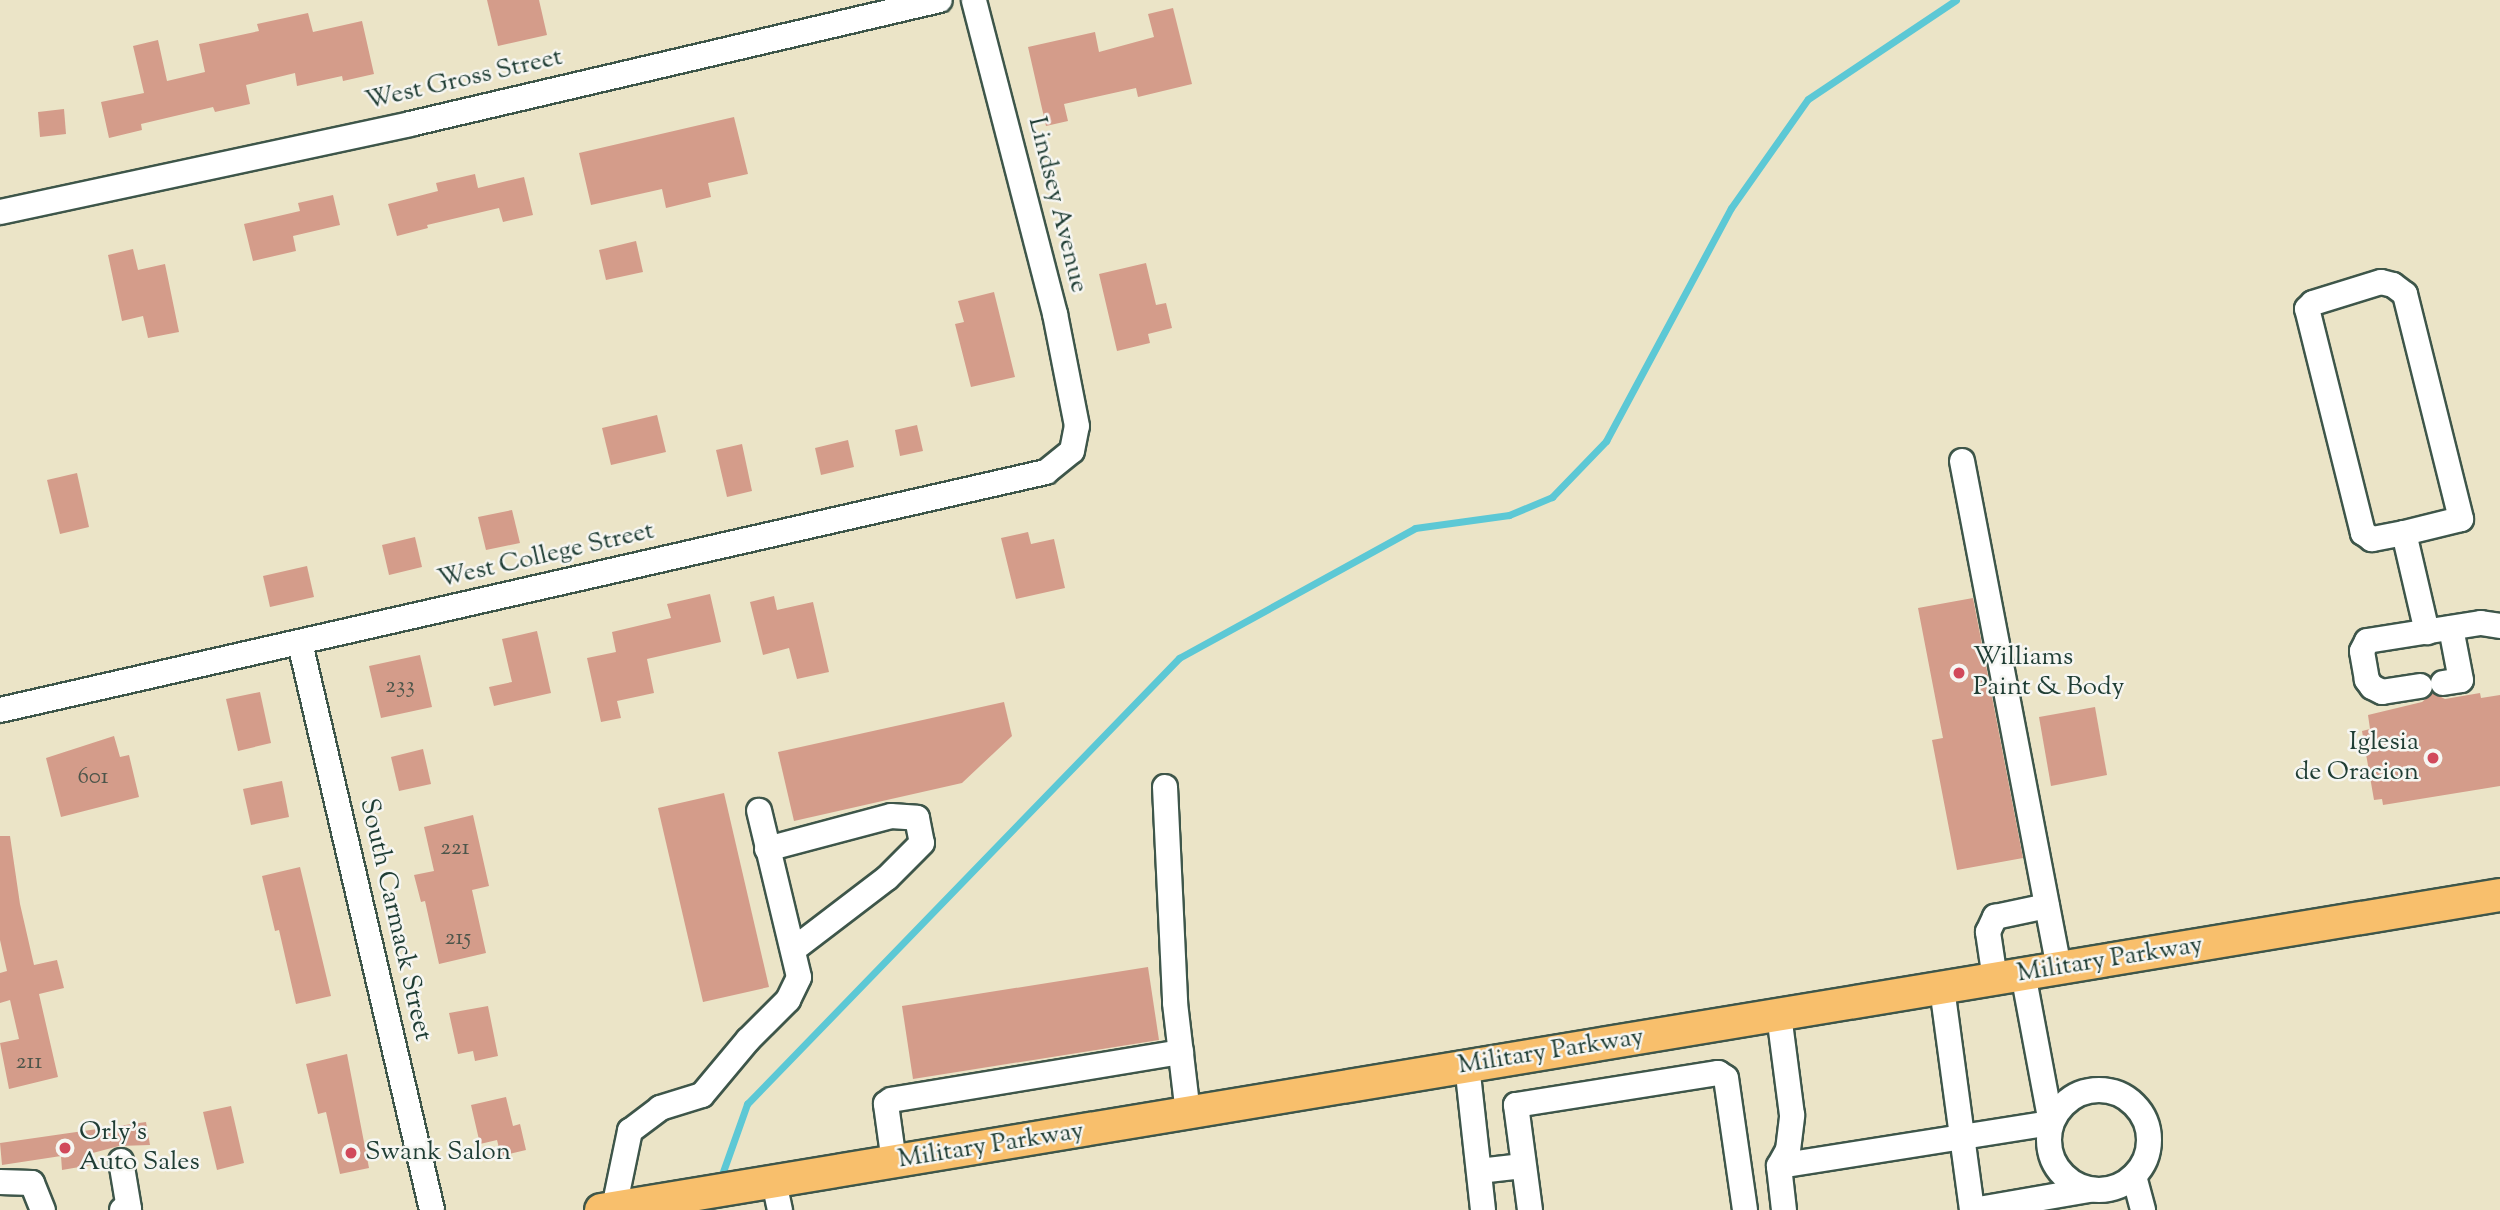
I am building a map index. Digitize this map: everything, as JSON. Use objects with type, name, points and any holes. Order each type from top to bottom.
[{"type":"main road","name":"Military Parkway","points":[[608,1209],[678,1198],[767,1193],[894,1162],[2500,895]]},
{"type":"street","name":"West Gross Street","points":[[0,212],[410,124],[940,0]]},
{"type":"street","name":"Lindsey Avenue","points":[[974,0],[1055,314],[1077,425]]},
{"type":"street","points":[[2381,282],[2393,285],[2405,294],[2461,519],[2404,533],[2372,539],[2363,533],[2307,309],[2313,303],[2381,282]]},
{"type":"street","name":"West College Street","points":[[0,710],[1046,472],[1072,451],[1077,425]]},
{"type":"street","points":[[1962,461],[2059,968]]},
{"type":"street","points":[[2404,533],[2439,630],[2460,680],[2382,692],[2372,687],[2367,680],[2362,651],[2367,641],[2439,630],[2481,624],[2500,626]]},
{"type":"street","name":"South Carmack Street","points":[[300,643],[432,1210]]},
{"type":"street","points":[[1165,787],[1175,1003],[1188,1113]]},
{"type":"street","points":[[608,1209],[630,1131],[660,1108],[702,1095],[748,1040],[788,1000],[799,977],[759,811]]},
{"type":"street","points":[[767,849],[891,816],[917,818],[922,844],[887,878],[794,949]]},
{"type":"street","points":[[2047,906],[1995,917],[1988,932],[2009,976],[2051,1123]]},
{"type":"street","points":[[1942,988],[1973,1210],[2089,1190],[2106,1190],[2134,1176],[2148,1149],[2149,1133],[2145,1119],[2123,1096],[2107,1090],[2090,1090],[2073,1097],[2060,1108],[2051,1123],[2048,1140],[2051,1157],[2059,1172],[2073,1184],[2089,1190]]},
{"type":"street","points":[[1779,1015],[1792,1115],[1788,1150],[1779,1166],[1784,1210]]},
{"type":"street","points":[[894,1162],[886,1104],[891,1100],[1181,1052]]},
{"type":"street","points":[[1467,1065],[1483,1210]]},
{"type":"street","points":[[1530,1210],[1514,1108],[1520,1103],[1718,1073],[1726,1078],[1745,1210]]},
{"type":"street","points":[[1779,1166],[2051,1123]]},
{"type":"street","points":[[121,1161],[127,1210]]},
{"type":"street","points":[[1479,1171],[1523,1166]]},
{"type":"street","points":[[2134,1176],[2143,1210]]},
{"type":"street","points":[[0,1182],[32,1183],[43,1210]]},
{"type":"building","points":[[487,0],[539,0],[547,35],[498,46]]},
{"type":"building","points":[[1173,8],[1192,84],[1138,97],[1136,88],[1064,104],[1068,121],[1046,126],[1028,47],[1095,32],[1099,52],[1154,37],[1148,14]]},
{"type":"building","points":[[308,13],[313,32],[362,21],[374,74],[343,81],[342,76],[297,86],[295,73],[246,85],[250,104],[215,112],[213,107],[141,124],[142,130],[109,138],[101,102],[144,93],[133,46],[158,40],[167,81],[205,72],[199,44],[259,31],[257,24]]},
{"type":"building","points":[[64,109],[66,134],[40,137],[38,112]]},
{"type":"building","points":[[734,117],[748,174],[708,183],[711,197],[666,208],[662,189],[591,205],[579,153]]},
{"type":"building","points":[[475,174],[478,188],[524,177],[533,215],[503,222],[499,208],[427,225],[428,228],[397,236],[388,204],[438,191],[436,183]]},
{"type":"building","points":[[333,195],[340,225],[293,236],[296,251],[253,261],[244,224],[300,211],[298,203]]},
{"type":"building","points":[[636,241],[643,272],[606,280],[599,250]]},
{"type":"building","points":[[133,249],[138,270],[165,264],[179,332],[148,338],[143,316],[122,321],[108,255]]},
{"type":"building","points":[[1146,263],[1156,305],[1166,303],[1172,328],[1148,334],[1150,343],[1117,351],[1099,274]]},
{"type":"building","points":[[994,292],[1015,377],[971,387],[955,324],[964,322],[958,301]]},
{"type":"building","points":[[657,415],[666,452],[611,465],[602,428]]},
{"type":"building","points":[[917,425],[923,451],[900,456],[895,430]]},
{"type":"building","points":[[848,440],[854,467],[821,475],[815,448]]},
{"type":"building","points":[[742,444],[752,491],[727,497],[716,450]]},
{"type":"building","points":[[77,473],[89,527],[60,534],[47,480]]},
{"type":"building","points":[[512,510],[520,543],[486,550],[478,517]]},
{"type":"building","points":[[1028,532],[1031,544],[1054,539],[1065,588],[1016,599],[1001,538]]},
{"type":"building","points":[[415,537],[422,567],[389,575],[382,545]]},
{"type":"building","points":[[307,566],[314,597],[270,607],[263,576]]},
{"type":"building","points":[[710,594],[721,642],[647,659],[654,693],[617,701],[621,718],[601,722],[587,658],[616,652],[612,632],[671,618],[667,604]]},
{"type":"building","points":[[774,596],[777,610],[813,602],[829,672],[797,679],[789,648],[763,655],[750,602]]},
{"type":"building","name":"Williams Paint & Body","points":[[1973,598],[2023,858],[1957,870],[1932,740],[1943,738],[1918,608]]},
{"type":"building","points":[[537,631],[551,693],[494,706],[489,687],[512,682],[502,639]]},
{"type":"building","points":[[420,655],[432,707],[381,718],[369,666]]},
{"type":"building","points":[[260,692],[271,743],[238,751],[226,699]]},
{"type":"building","name":"Iglesia de Oracion","points":[[2433,693],[2445,699],[2480,693],[2481,698],[2500,695],[2500,786],[2383,805],[2382,799],[2374,800],[2362,731],[2370,729],[2368,715],[2422,702]]},
{"type":"building","points":[[1004,702],[1012,736],[962,783],[794,821],[778,752]]},
{"type":"building","points":[[2095,707],[2107,775],[2051,786],[2039,717]]},
{"type":"building","points":[[114,736],[120,757],[129,755],[139,797],[61,817],[46,758]]},
{"type":"building","points":[[423,749],[431,784],[399,791],[391,757]]},
{"type":"building","points":[[282,781],[289,817],[251,825],[243,789]]},
{"type":"building","points":[[724,793],[769,987],[703,1002],[658,808]]},
{"type":"building","points":[[473,815],[489,886],[472,890],[486,953],[439,964],[425,901],[421,902],[414,875],[434,871],[424,827]]},
{"type":"building","points":[[0,836],[10,836],[20,904],[34,965],[57,960],[64,988],[39,994],[58,1077],[9,1089],[0,1043],[19,1039],[10,1000],[0,1003],[0,973],[7,971],[0,940]]},
{"type":"building","points":[[300,867],[331,996],[296,1004],[279,930],[275,931],[262,876]]},
{"type":"building","points":[[1148,967],[1159,1040],[913,1079],[902,1006]]},
{"type":"building","points":[[488,1006],[498,1056],[475,1061],[473,1051],[458,1054],[449,1013]]},
{"type":"building","points":[[347,1054],[369,1168],[340,1174],[326,1112],[318,1114],[306,1064]]},
{"type":"building","points":[[506,1097],[513,1126],[520,1124],[526,1150],[501,1156],[497,1140],[480,1144],[471,1105]]},
{"type":"building","points":[[231,1106],[244,1163],[217,1170],[203,1112]]},
{"type":"building","name":"Orly's Auto Sales","points":[[146,1122],[150,1145],[119,1146],[89,1154],[91,1165],[62,1170],[61,1156],[2,1165],[0,1143]]},
{"type":"waterway","points":[[720,1180],[747,1104],[1179,658],[1415,528],[1509,515],[1552,497],[1606,441],[1731,208],[1808,99],[1956,0]]},
{"type":"place","name":"Williams Paint & Body","points":[[1959,673]]},
{"type":"place","name":"Iglesia de Oracion","points":[[2433,758]]},
{"type":"place","name":"Orly's Auto Sales","points":[[65,1148]]},
{"type":"place","name":"Swank Salon","points":[[351,1153]]}]
